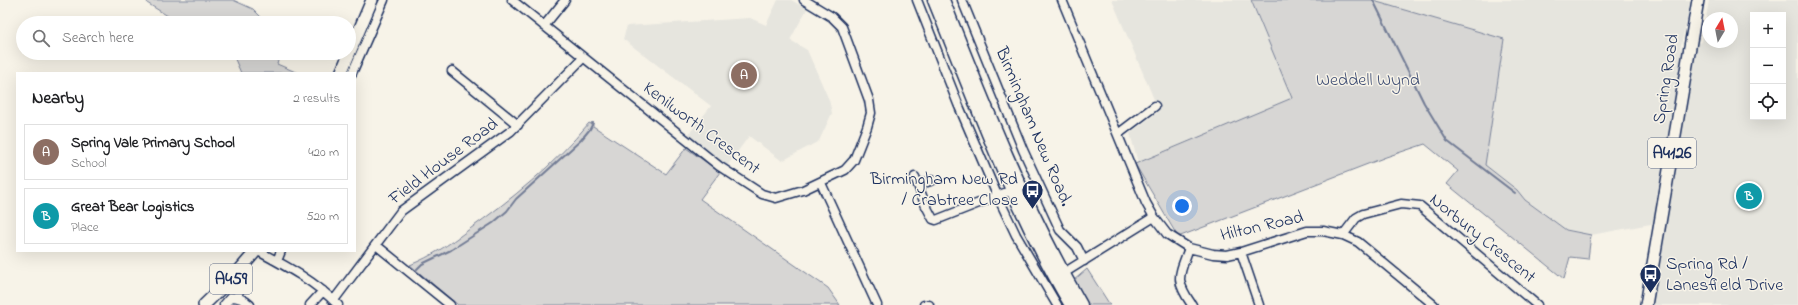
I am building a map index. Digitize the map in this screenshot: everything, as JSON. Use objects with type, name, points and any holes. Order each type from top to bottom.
[{"type":"highway","points":[[934,0],[1012,190],[1059,276],[1081,305]]},
{"type":"highway","points":[[943,0],[1002,147],[1071,305]]},
{"type":"main road","points":[[356,38],[372,0]]},
{"type":"main road","name":"Spring Road","points":[[1646,305],[1698,0]]},
{"type":"main road","points":[[341,72],[347,60]]},
{"type":"main road","name":"A459","points":[[204,305],[256,252]]},
{"type":"street","points":[[352,72],[384,0]]},
{"type":"street","name":"Kenilworth Crescent","points":[[512,0],[719,166],[762,194],[776,198],[783,197],[821,183],[839,174],[851,165],[871,113],[869,100],[842,27],[832,17],[805,0]]},
{"type":"street","points":[[544,26],[565,0]]},
{"type":"street","points":[[917,0],[958,104],[997,195],[1016,235],[1057,305]]},
{"type":"street","name":"Birmingham New Road.","points":[[962,0],[1023,150],[1060,230],[1077,247],[1084,261]]},
{"type":"street","name":"Hilton Road","points":[[1062,0],[1146,203],[1154,217],[1167,234],[1189,248],[1213,254],[1227,255],[1307,231],[1323,231],[1343,235],[1358,242],[1434,305]]},
{"type":"street","name":"Field House Road","points":[[336,302],[401,212],[518,126],[583,58]]},
{"type":"street","points":[[452,71],[518,126]]},
{"type":"street","points":[[1118,134],[1155,106]]},
{"type":"street","points":[[915,177],[932,219],[936,220],[1012,190]]},
{"type":"street","points":[[918,185],[933,180]]},
{"type":"street","points":[[821,183],[877,305]]},
{"type":"street","name":"Norbury Crescent","points":[[1343,235],[1356,218],[1364,214],[1401,204],[1420,206],[1537,305]]},
{"type":"street","points":[[1059,276],[1154,217]]},
{"type":"street","points":[[376,245],[450,305]]},
{"type":"street","points":[[1189,248],[1179,280],[1181,290],[1192,305]]},
{"type":"street","points":[[259,252],[277,261],[323,291],[336,302]]},
{"type":"street","points":[[277,261],[281,252]]},
{"type":"street","points":[[1241,252],[1259,305]]},
{"type":"street","points":[[237,298],[240,288]]},
{"type":"street","points":[[310,305],[323,291]]},
{"type":"street","points":[[224,305],[231,297],[242,298],[250,305]]},
{"type":"street","points":[[924,305],[929,305]]},
{"type":"shaded area","points":[[778,0],[791,0],[807,9],[790,40],[807,50],[829,100],[832,113],[819,141],[782,161],[749,136],[727,166],[688,135],[711,106],[623,39],[627,26],[750,18],[766,25]]},
{"type":"shaded area","points":[[1112,0],[1250,0],[1293,98],[1138,163],[1130,133],[1159,111]]},
{"type":"shaded area","points":[[1377,0],[1692,0],[1680,49],[1702,42],[1702,48],[1738,48],[1738,12],[1707,12],[1709,0],[1798,0],[1798,305],[1651,305],[1678,145],[1668,143],[1656,223],[1591,235],[1566,230],[1525,200],[1517,190],[1485,165],[1504,39],[1377,2]]},
{"type":"green space","points":[[149,0],[233,0],[253,9],[260,16],[168,16],[147,3]]},
{"type":"green space","name":"Weddell Wynd","points":[[1251,0],[1377,0],[1377,2],[1504,39],[1485,165],[1517,190],[1525,200],[1566,230],[1591,235],[1588,259],[1570,257],[1564,279],[1447,184],[1458,171],[1425,144],[1386,157],[1178,237],[1135,164],[1292,98]]},
{"type":"green space","points":[[235,60],[278,60],[277,64],[296,72],[241,72]]},
{"type":"green space","points":[[592,122],[593,126],[666,174],[686,148],[720,172],[700,199],[828,288],[840,305],[458,305],[410,265],[426,258],[446,246],[500,207],[532,181],[562,153],[589,123],[591,124]]},
{"type":"green space","points":[[1087,269],[1110,305],[1087,305],[1073,281]]},
{"type":"waterway","points":[[1373,0],[1424,103],[1447,141],[1515,193]]},
{"type":"waterway","points":[[417,269],[422,264],[451,250],[493,223],[507,211],[516,199],[581,140],[593,123]]},
{"type":"place","name":"Spring Vale Primary School","points":[[744,75]]},
{"type":"place","name":"Great Bear Logistics","points":[[1749,196]]},
{"type":"place","name":"Birmingham New Rd / Crabtree Close","points":[[1033,210]]},
{"type":"place","name":"Spring Rd / Lanesfield Drive","points":[[1651,294]]}]
